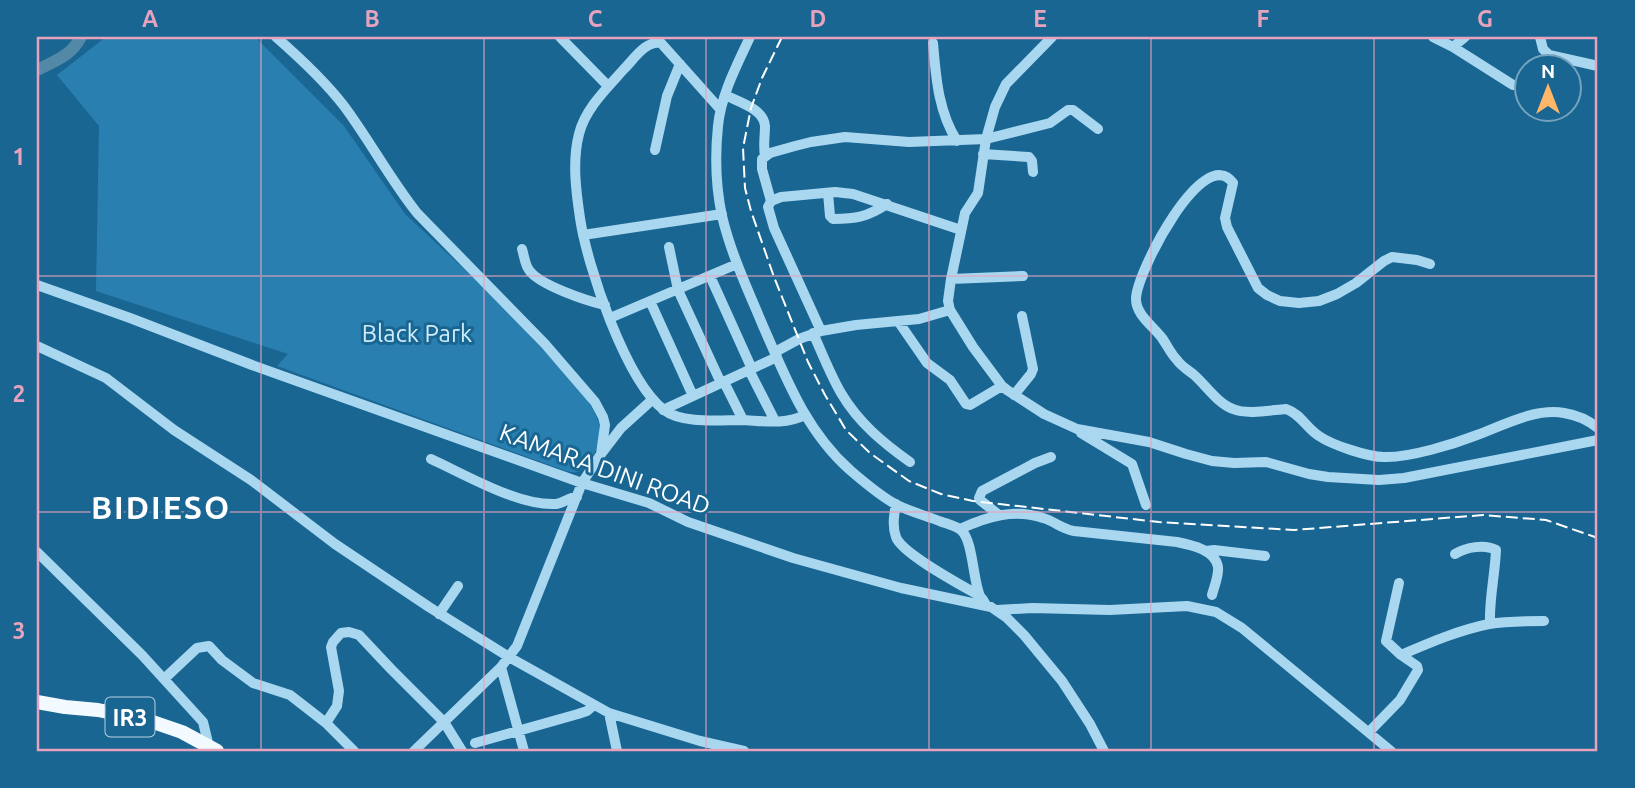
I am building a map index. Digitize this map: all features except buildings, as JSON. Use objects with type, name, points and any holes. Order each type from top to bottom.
[{"type":"main road","name":"IR3","points":[[37,702],[147,720],[182,732],[213,749]]},
{"type":"street","points":[[275,37],[303,61],[338,98],[417,213],[545,344],[595,401],[605,425],[601,454]]},
{"type":"street","points":[[560,37],[608,86]]},
{"type":"street","points":[[750,37],[720,109],[717,130],[722,214],[737,264],[805,415],[831,452],[848,469],[896,504],[960,529],[967,540],[988,604]]},
{"type":"street","points":[[1052,37],[1006,84],[995,107],[983,154],[978,193],[967,209],[961,230],[948,301],[950,310],[973,347],[1002,386],[1044,414],[1077,429],[1129,460],[1146,505]]},
{"type":"street","points":[[1433,37],[1512,84]]},
{"type":"street","points":[[1453,47],[1465,37]]},
{"type":"street","points":[[1540,37],[1543,49],[1549,55],[1598,66]]},
{"type":"street","points":[[720,109],[666,48],[655,39],[645,47],[608,86],[584,119],[576,146],[576,184],[583,234],[605,305],[633,371],[663,410],[682,418],[775,421],[793,420],[805,415]]},
{"type":"street","points":[[933,43],[941,106],[957,141]]},
{"type":"street","points":[[655,150],[667,96],[680,64]]},
{"type":"street","points":[[725,96],[760,113],[764,119],[765,156]]},
{"type":"street","points":[[771,201],[762,159],[770,153],[811,142],[845,137],[909,142],[986,139],[1050,123],[1068,110],[1073,110],[1098,129]]},
{"type":"street","points":[[983,154],[1029,158],[1032,160],[1033,172]]},
{"type":"street","points":[[1430,264],[1392,257],[1356,283],[1319,301],[1280,301],[1258,288],[1227,227],[1225,218],[1233,183],[1224,175],[1196,186],[1161,235],[1147,264],[1136,300],[1140,312],[1178,362],[1227,406],[1241,412],[1293,411],[1320,437],[1359,453],[1393,457],[1447,446],[1512,421],[1552,413],[1563,412],[1576,416],[1590,421],[1598,428]]},
{"type":"street","points":[[910,463],[868,428],[838,389],[768,207],[771,201],[781,197],[835,192],[853,194],[961,230]]},
{"type":"street","points":[[828,193],[832,219],[852,219],[869,215],[887,204]]},
{"type":"street","points":[[583,234],[722,214]]},
{"type":"street","points":[[669,247],[678,290],[743,420]]},
{"type":"street","points":[[522,249],[529,270],[537,277],[588,302],[605,305]]},
{"type":"street","points":[[610,318],[737,264]]},
{"type":"street","points":[[710,276],[775,421]]},
{"type":"street","points":[[951,279],[1023,276]]},
{"type":"street","name":"KAMARA DINI ROAD","points":[[37,285],[582,483],[649,503],[688,522],[839,572],[901,588],[988,604],[1110,610],[1187,606],[1216,612],[1242,628],[1391,751]]},
{"type":"street","points":[[650,301],[693,396]]},
{"type":"street","points":[[663,410],[750,370],[817,332],[925,318],[950,310]]},
{"type":"street","points":[[1014,395],[1033,369],[1022,316]]},
{"type":"street","points":[[898,321],[927,363],[950,380],[966,404],[970,405],[1002,386]]},
{"type":"street","points":[[37,346],[106,378],[174,430],[234,468],[316,530],[439,614],[509,657],[609,713],[700,741],[744,751]]},
{"type":"street","points":[[418,750],[509,657],[525,628],[582,483],[621,428],[653,399]]},
{"type":"street","points":[[1077,429],[1141,440],[1212,461],[1266,462],[1308,474],[1379,480],[1450,470],[1598,440]]},
{"type":"street","points":[[999,515],[980,500],[982,491],[1051,457]]},
{"type":"street","points":[[431,460],[524,500],[558,504],[577,497]]},
{"type":"street","points":[[896,504],[894,526],[899,542],[988,604],[1024,635],[1062,681],[1104,751]]},
{"type":"street","points":[[960,529],[999,515],[1035,516],[1045,518],[1067,530],[1177,541],[1206,551],[1214,559],[1218,568],[1212,595]]},
{"type":"street","points":[[1455,554],[1468,548],[1492,547],[1496,550],[1490,624]]},
{"type":"street","points":[[1206,551],[1265,556]]},
{"type":"street","points":[[37,552],[142,655],[202,722],[213,749]]},
{"type":"street","points":[[1368,732],[1400,699],[1418,670],[1417,666],[1385,641],[1399,583]]},
{"type":"street","points":[[439,614],[458,586]]},
{"type":"street","points":[[1401,655],[1433,641],[1490,624],[1545,621]]},
{"type":"street","points":[[327,723],[337,706],[339,691],[331,648],[341,633],[349,632],[359,635],[444,722],[462,751]]},
{"type":"street","points":[[164,680],[197,648],[209,646],[222,660],[253,682],[290,695],[327,723],[354,751]]},
{"type":"street","points":[[501,667],[524,751]]},
{"type":"street","points":[[475,743],[578,715],[594,705]]},
{"type":"street","points":[[609,713],[617,751]]},
{"type":"green space","name":"Black Park","points":[[106,37],[255,37],[344,126],[405,214],[491,294],[581,391],[597,418],[600,434],[595,452],[586,465],[576,472],[566,471],[277,366],[288,354],[96,291],[99,126],[57,75]]},
{"type":"waterway","points":[[37,70],[67,53],[81,37]]},
{"type":"railway","points":[[782,37],[751,108],[743,148],[745,188],[751,211],[808,362],[825,395],[846,430],[870,453],[909,481],[941,494],[973,501],[1159,522],[1294,530],[1483,515],[1546,520],[1595,537],[1598,541]]},
{"type":"district","name":"BIDIESO","points":[[161,507]]}]
